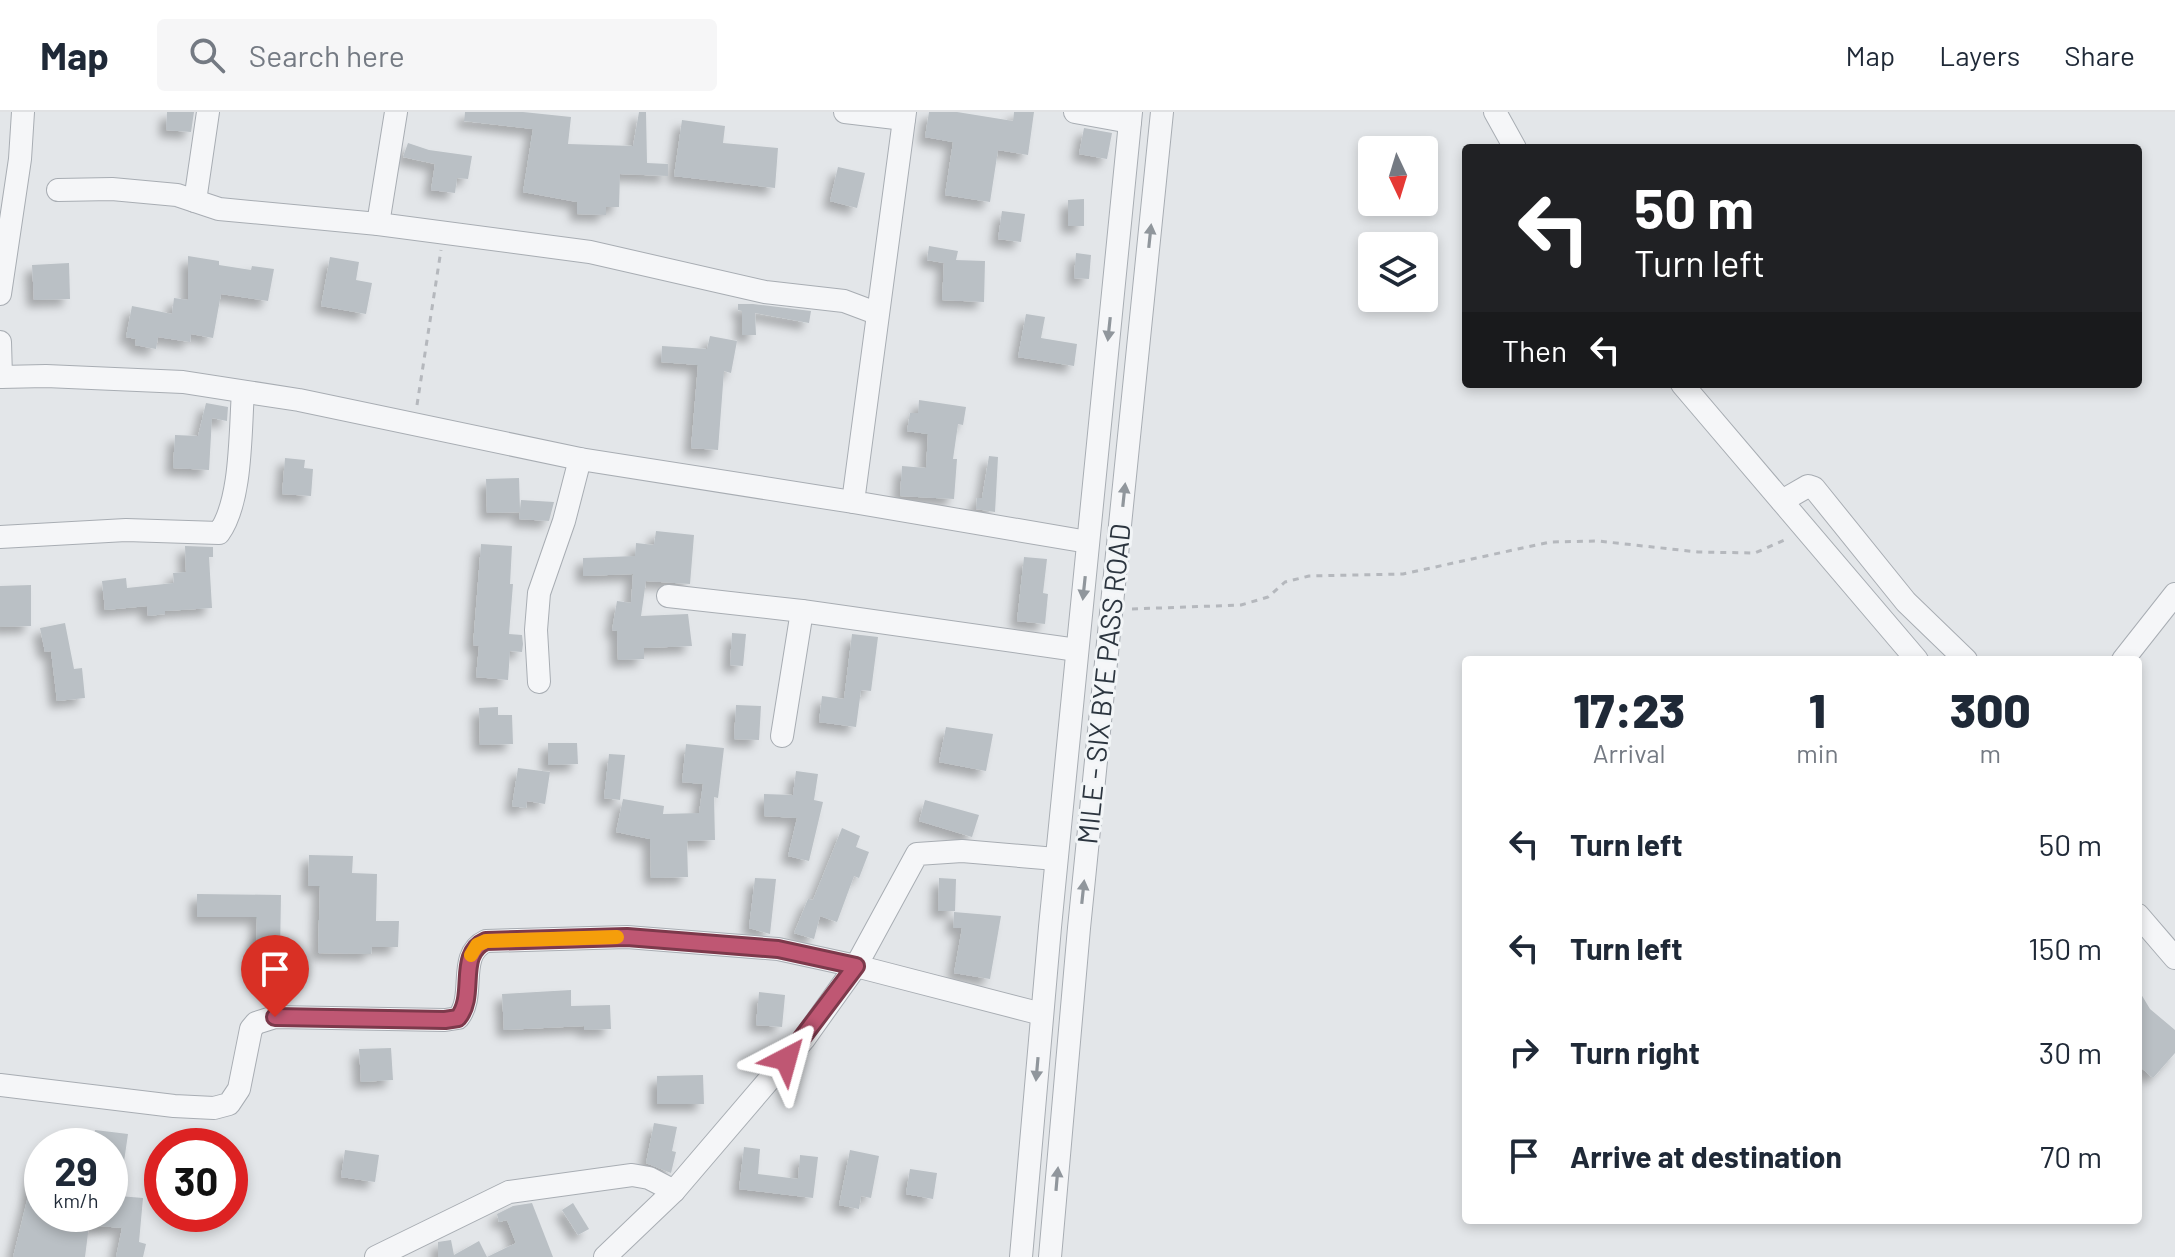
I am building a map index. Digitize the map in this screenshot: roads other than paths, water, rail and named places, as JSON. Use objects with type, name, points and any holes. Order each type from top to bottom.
[{"type":"street","points":[[0,294],[20,159],[23,112]]},
{"type":"street","points":[[195,201],[208,112]]},
{"type":"street","points":[[378,224],[396,112]]},
{"type":"street","points":[[845,112],[904,116],[853,502]]},
{"type":"street","points":[[1021,1257],[1056,859],[1130,117],[1075,112]]},
{"type":"street","name":"MILE - SIX BYE PASS ROAD","points":[[1050,1257],[1079,928],[1162,112]]},
{"type":"street","points":[[1495,112],[1513,144]]},
{"type":"street","points":[[58,190],[112,189],[177,195],[219,209],[378,224],[590,252],[765,292],[844,301],[876,313]]},
{"type":"street","points":[[0,342],[1,377],[183,382],[299,400],[580,459],[1088,542]]},
{"type":"street","points":[[1685,388],[1914,656]]},
{"type":"street","points":[[0,537],[126,530],[219,533],[229,520],[234,498],[243,392]]},
{"type":"street","points":[[539,682],[536,630],[539,593],[564,521],[580,459]]},
{"type":"street","points":[[1782,501],[1808,486],[1814,488],[1906,602],[1962,656]]},
{"type":"street","points":[[2126,656],[2175,594]]},
{"type":"street","points":[[668,596],[802,611],[1077,650]]},
{"type":"street","points":[[782,736],[802,611]]},
{"type":"street","points":[[605,1257],[674,1191],[804,1039],[856,966],[917,854],[962,851],[1056,859]]},
{"type":"street","points":[[2142,920],[2175,958]]},
{"type":"street","points":[[1050,927],[1079,928]]},
{"type":"street","points":[[0,1085],[174,1106],[214,1108],[229,1104],[239,1089],[251,1029],[256,1023],[275,1017],[458,1018],[467,998],[472,952],[477,945],[486,941],[627,937],[778,949],[1042,1014]]},
{"type":"street","points":[[376,1257],[509,1192],[632,1175],[649,1178],[674,1191]]}]
